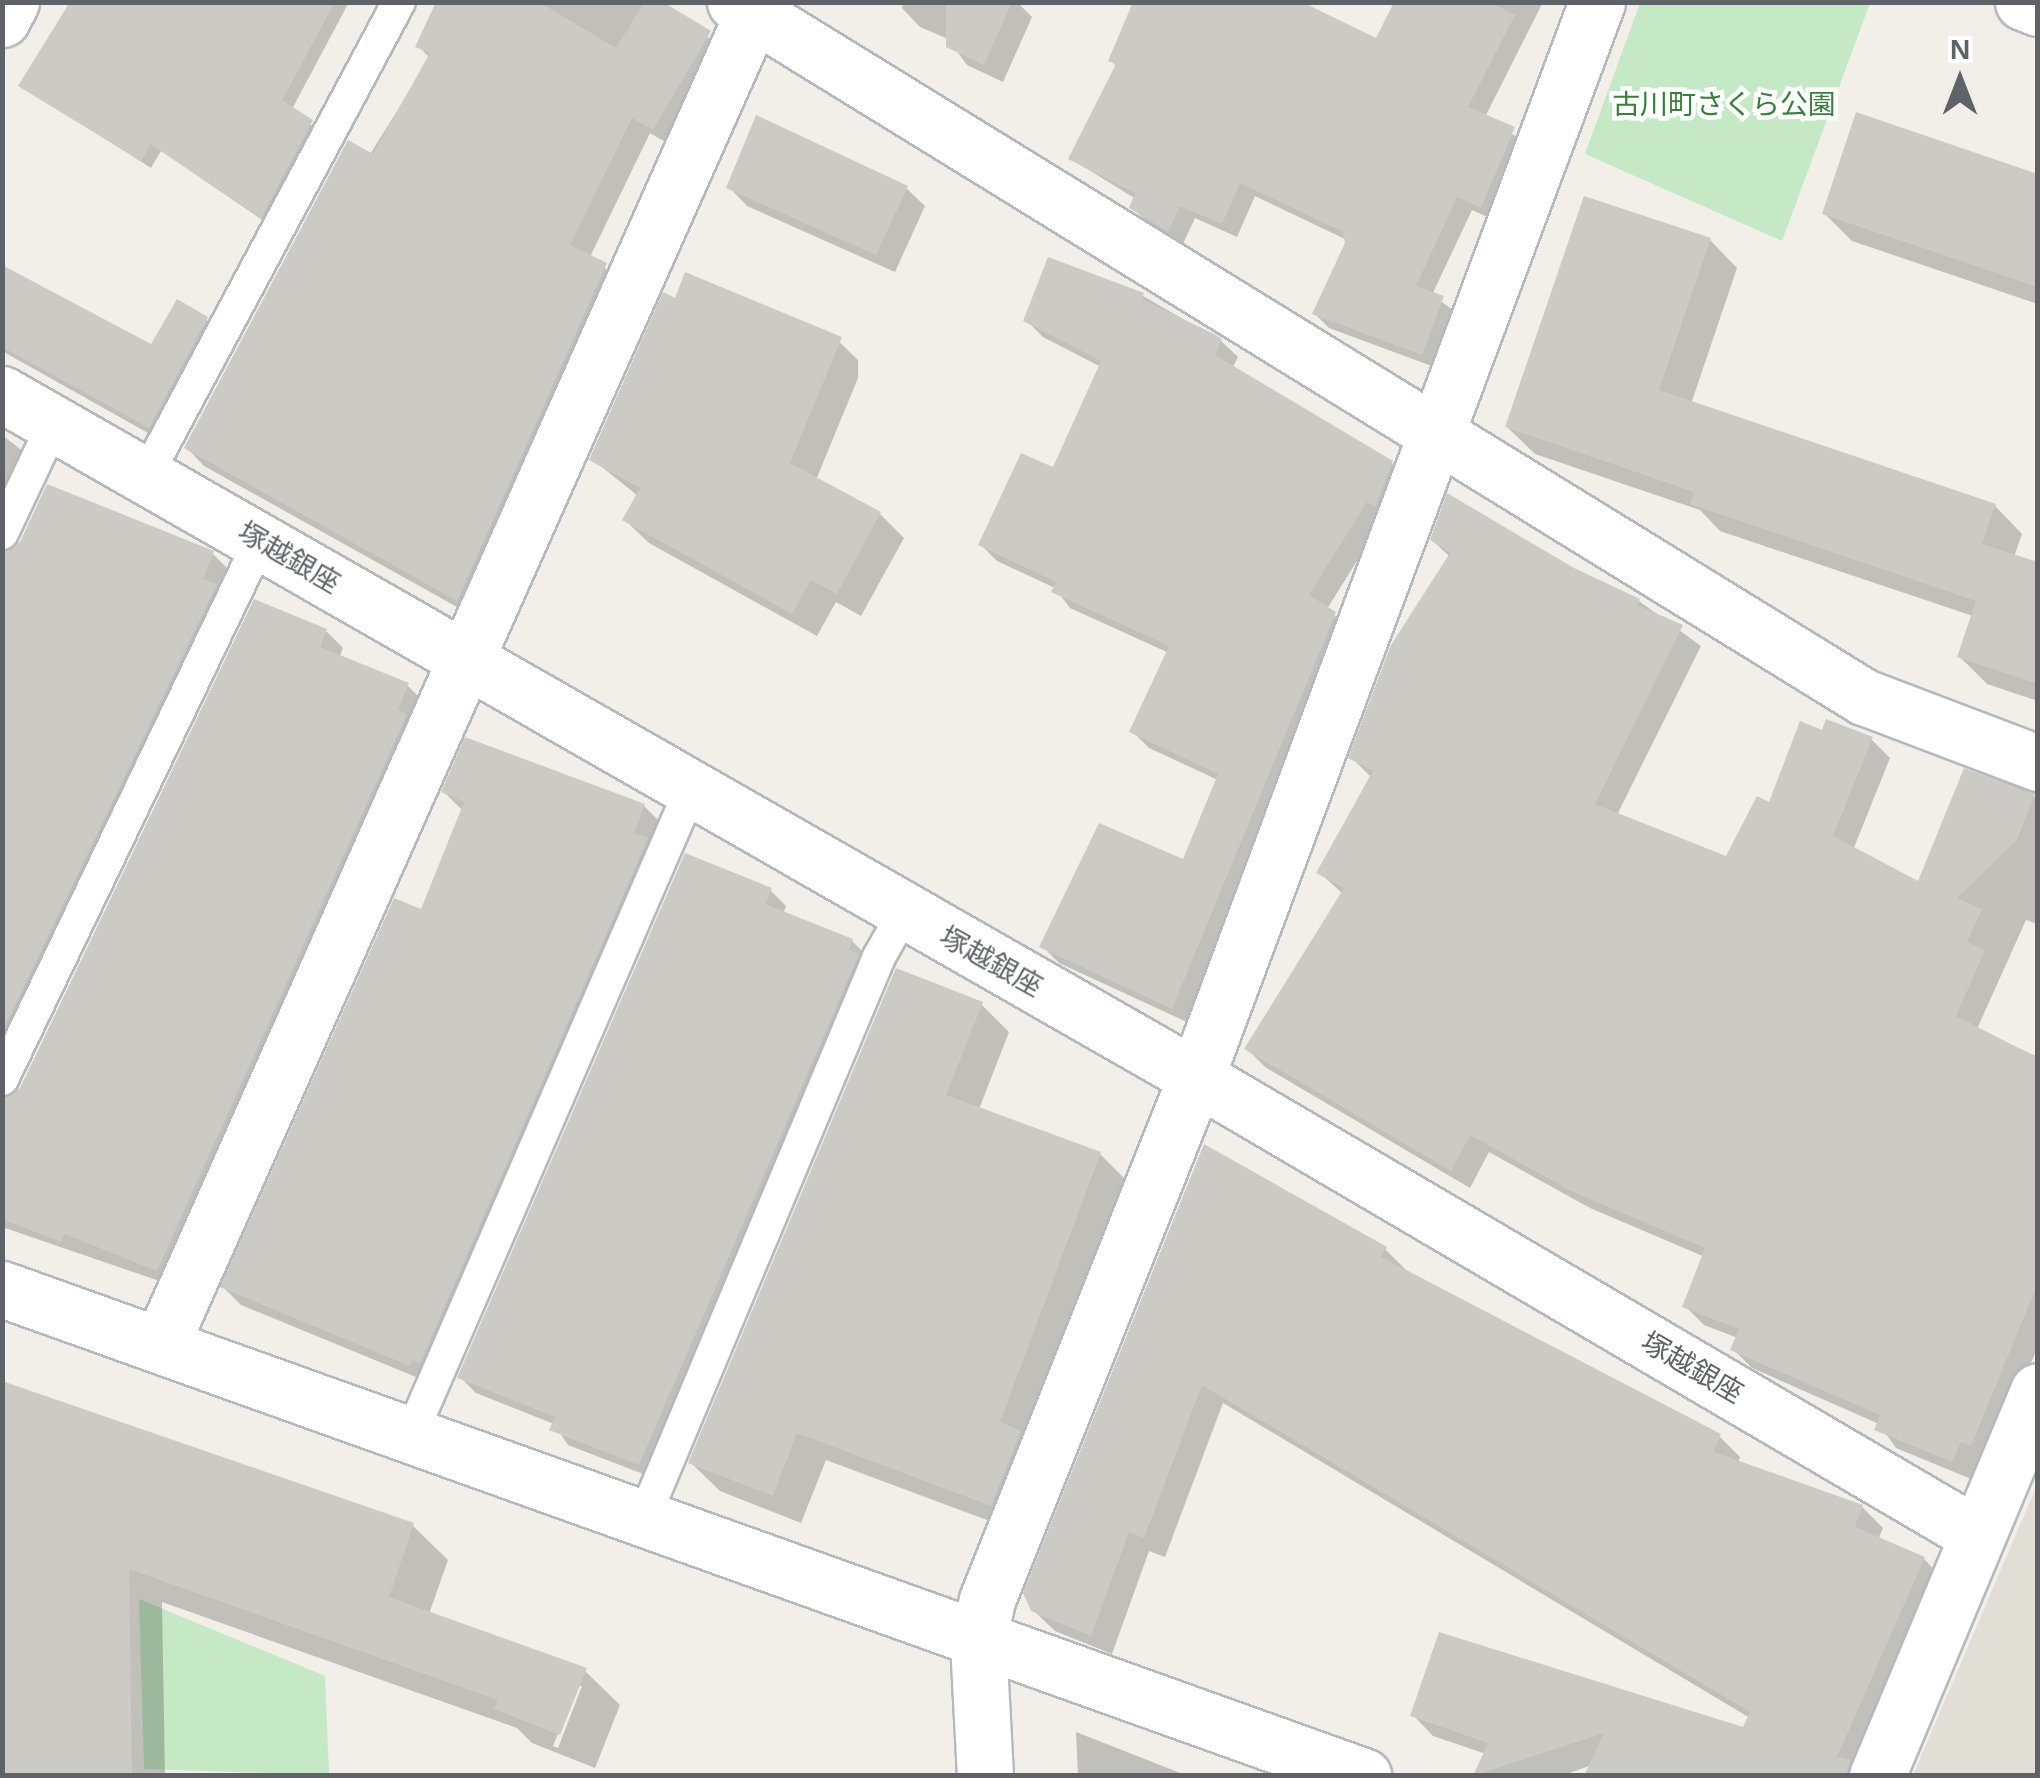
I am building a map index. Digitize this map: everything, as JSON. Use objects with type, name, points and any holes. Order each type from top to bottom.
[{"type":"street","points":[[2,19],[11,2]]},
{"type":"street","points":[[985,1776],[978,1641],[987,1600],[1196,1077],[1597,2]]},
{"type":"street","points":[[2023,2],[2038,8]]},
{"type":"street","points":[[161,1344],[470,662],[749,6],[1864,698],[2038,763]]},
{"type":"street","name":"塚越銀座","points":[[2,394],[1196,1077],[1977,1536]]},
{"type":"street","points":[[2,1289],[642,1522],[1362,1776]]},
{"type":"street","points":[[1877,1776],[2038,1391]]},
{"type":"lane","points":[[146,476],[399,2]]},
{"type":"lane","points":[[2,533],[54,424]]},
{"type":"lane","points":[[2,1078],[260,541]]},
{"type":"lane","points":[[410,1437],[692,787]]},
{"type":"lane","points":[[642,1522],[879,957],[904,913]]},
{"type":"shaded area","points":[[2037,1485],[2037,1775],[1913,1775]]},
{"type":"green space","name":"古川町さくら公園","points":[[1640,3],[1870,3],[1782,241],[1585,154]]},
{"type":"green space","points":[[139,1599],[325,1676],[329,1775],[144,1769]]},
{"type":"building","points":[[70,2],[335,2],[282,100],[313,120],[261,218],[151,144],[141,161],[18,86]]},
{"type":"building","points":[[436,2],[539,2],[616,48],[644,2],[663,2],[711,31],[653,130],[632,118],[570,245],[607,263],[457,601],[184,448],[348,140],[373,154],[430,53],[415,47]]},
{"type":"building","points":[[946,2],[1012,2],[984,65],[946,47]]},
{"type":"building","points":[[1133,2],[1302,2],[1376,38],[1394,2],[1489,2],[1515,15],[1468,107],[1515,127],[1481,208],[1457,197],[1416,286],[1444,296],[1422,355],[1312,314],[1345,243],[1343,232],[1240,183],[1222,224],[1180,206],[1168,232],[1129,208],[1135,193],[1068,159],[1116,64],[1108,61]]},
{"type":"building","points":[[1856,112],[2038,174],[2038,287],[1822,214]]},
{"type":"building","points":[[756,115],[908,186],[876,255],[726,188]]},
{"type":"building","points":[[1584,196],[1711,238],[1659,390],[1996,504],[1982,544],[2038,562],[2038,684],[1957,657],[1976,601],[1690,504],[1694,492],[1505,427]]},
{"type":"building","points":[[1048,257],[1144,293],[1142,299],[1214,334],[1222,339],[1215,355],[1393,461],[1375,507],[1367,502],[1309,595],[1336,612],[1172,1009],[1039,947],[1099,823],[1183,859],[1218,774],[1129,732],[1169,646],[1051,592],[1056,582],[978,545],[1021,453],[1053,467],[1101,361],[1023,321]]},
{"type":"building","points":[[2,265],[151,344],[177,299],[208,317],[149,428],[2,347]]},
{"type":"building","points":[[685,272],[842,337],[790,463],[881,512],[837,594],[811,580],[792,614],[622,520],[640,488],[589,460],[663,292],[675,298]]},
{"type":"building","points":[[47,484],[214,551],[203,579],[217,584],[2,1032],[2,553],[20,542]]},
{"type":"building","points":[[1447,493],[1574,568],[1640,599],[1637,605],[1683,625],[1595,804],[1726,856],[1757,796],[1769,802],[1800,721],[1822,730],[1826,719],[1873,737],[1833,836],[1918,881],[1964,768],[2035,793],[2017,840],[1957,898],[1982,909],[1967,942],[1985,950],[1956,1016],[2038,1058],[2038,1283],[1971,1446],[1961,1442],[1952,1462],[1874,1430],[1880,1415],[1730,1350],[1739,1329],[1682,1307],[1705,1248],[1569,1190],[1470,1135],[1451,1171],[1244,1049],[1344,888],[1316,873],[1373,771],[1348,758],[1391,645],[1450,553],[1430,540]]},
{"type":"building","points":[[254,599],[327,629],[320,647],[409,683],[398,710],[407,714],[157,1271],[65,1234],[61,1242],[2,1219],[2,1099],[20,1088]]},
{"type":"building","points":[[465,737],[645,804],[634,833],[648,838],[420,1363],[412,1360],[410,1366],[220,1287],[394,898],[421,909],[464,802],[441,792]]},
{"type":"building","points":[[685,853],[772,888],[765,904],[853,939],[849,950],[859,954],[639,1465],[549,1430],[555,1417],[457,1378]]},
{"type":"building","points":[[896,968],[983,1002],[946,1095],[1101,1152],[1000,1422],[1021,1431],[991,1506],[797,1433],[773,1496],[688,1463]]},
{"type":"building","points":[[1204,1144],[1387,1247],[1381,1257],[1721,1434],[1714,1452],[1863,1505],[1855,1527],[1925,1557],[1837,1757],[1850,1760],[1846,1776],[1584,1776],[1604,1733],[1473,1776],[1488,1743],[1410,1716],[1439,1632],[1743,1727],[1750,1712],[1202,1385],[1144,1538],[1129,1532],[1091,1636],[1031,1611],[1023,1593]]},
{"type":"building","points":[[2,1381],[414,1523],[389,1597],[587,1668],[560,1735],[494,1709],[498,1700],[129,1569],[132,1776],[2,1776]]}]
